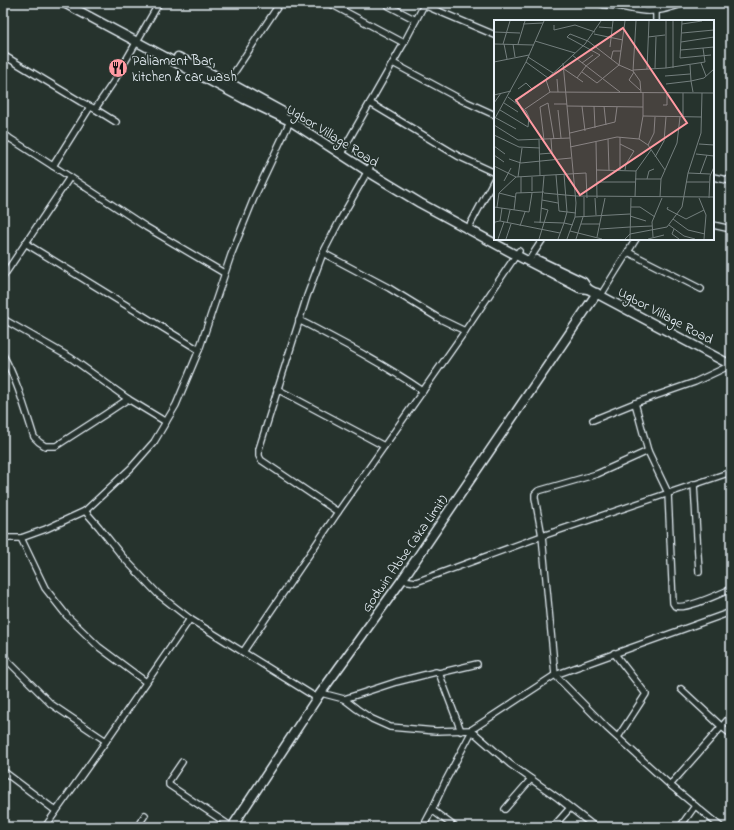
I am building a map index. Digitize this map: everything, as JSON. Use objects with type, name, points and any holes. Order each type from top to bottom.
[{"type":"street","name":"Ugbor Village Road","points":[[64,3],[137,40],[228,82],[343,150],[368,169],[494,238]]},
{"type":"street","name":"Ugbor Village Road","points":[[73,3],[244,99],[291,119],[420,203],[518,253],[580,288],[588,288]]},
{"type":"street","points":[[53,166],[92,108],[114,81],[159,3]]},
{"type":"street","points":[[228,82],[280,3]]},
{"type":"street","points":[[329,3],[404,43]]},
{"type":"street","points":[[598,3],[644,11],[656,11],[685,3]]},
{"type":"street","points":[[729,3],[731,33]]},
{"type":"street","points":[[343,150],[425,4],[494,35]]},
{"type":"street","points":[[389,6],[416,20]]},
{"type":"street","points":[[656,11],[656,20]]},
{"type":"street","points":[[3,55],[116,122]]},
{"type":"street","points":[[393,63],[462,100],[494,115]]},
{"type":"street","points":[[370,103],[458,156],[494,173]]},
{"type":"street","points":[[3,538],[21,538],[46,529],[84,511],[131,468],[154,442],[176,405],[199,350],[224,273],[254,198],[291,119]]},
{"type":"street","points":[[3,144],[5,136],[146,227],[224,273]]},
{"type":"street","points":[[338,512],[261,460],[259,456],[259,449],[299,320],[323,253],[368,169]]},
{"type":"street","points":[[714,176],[731,181]]},
{"type":"street","points":[[3,277],[70,177]]},
{"type":"street","points":[[470,225],[494,180]]},
{"type":"street","points":[[714,225],[731,229]]},
{"type":"street","name":"Ugbor Village Road","points":[[498,240],[518,253],[531,257],[583,282],[588,288],[731,365]]},
{"type":"street","points":[[531,257],[542,240]]},
{"type":"street","points":[[599,294],[635,240]]},
{"type":"street","points":[[25,243],[199,350]]},
{"type":"street","points":[[628,252],[701,289]]},
{"type":"street","points":[[323,253],[389,288],[438,318],[465,332]]},
{"type":"street","points":[[243,652],[338,512],[465,332],[518,253]]},
{"type":"street","name":"Godwin Abbe (aka Limit)","points":[[232,827],[321,696],[404,580],[599,294]]},
{"type":"street","points":[[3,319],[71,358],[128,399],[166,422]]},
{"type":"street","points":[[299,320],[357,350],[423,391]]},
{"type":"street","points":[[3,355],[10,367],[34,437],[38,442],[45,446],[56,446],[128,399]]},
{"type":"street","points":[[592,420],[695,382],[731,365]]},
{"type":"street","points":[[278,389],[384,446]]},
{"type":"street","points":[[635,403],[648,451],[668,493],[673,603],[675,606],[684,607],[731,589]]},
{"type":"street","points":[[648,451],[597,474],[538,491],[536,494],[535,498],[542,536],[555,675],[607,728],[670,785],[721,827]]},
{"type":"street","points":[[404,580],[416,582],[542,536],[731,472]]},
{"type":"street","points":[[694,484],[699,572]]},
{"type":"street","points":[[84,511],[122,556],[158,594],[190,619],[243,652],[321,696],[344,699],[396,682],[477,664]]},
{"type":"street","points":[[21,538],[44,588],[67,616],[100,646],[146,682]]},
{"type":"street","points":[[344,699],[372,719],[390,727],[436,731],[471,730],[555,675],[731,612]]},
{"type":"street","points":[[45,827],[190,619]]},
{"type":"street","points":[[614,653],[646,694],[618,737]]},
{"type":"street","points":[[3,656],[51,704],[106,741]]},
{"type":"street","points":[[439,673],[461,731]]},
{"type":"street","points":[[681,689],[731,734]]},
{"type":"street","name":"Godwin Abbe (aka Limit)","points":[[235,827],[321,696]]},
{"type":"street","points":[[670,785],[731,716]]},
{"type":"street","points":[[471,730],[510,764],[558,798],[595,827]]},
{"type":"street","points":[[423,827],[471,730]]},
{"type":"street","points":[[182,762],[169,781],[169,786],[232,827]]},
{"type":"street","points":[[3,771],[56,811]]},
{"type":"street","points":[[506,809],[531,779]]},
{"type":"street","points":[[680,827],[695,806]]},
{"type":"street","points":[[553,827],[570,808]]},
{"type":"street","points":[[432,810],[455,827]]},
{"type":"street","points":[[138,827],[145,815]]},
{"type":"place","name":"Paliament Bar, kitchen & car wash","points":[[118,68]]}]
